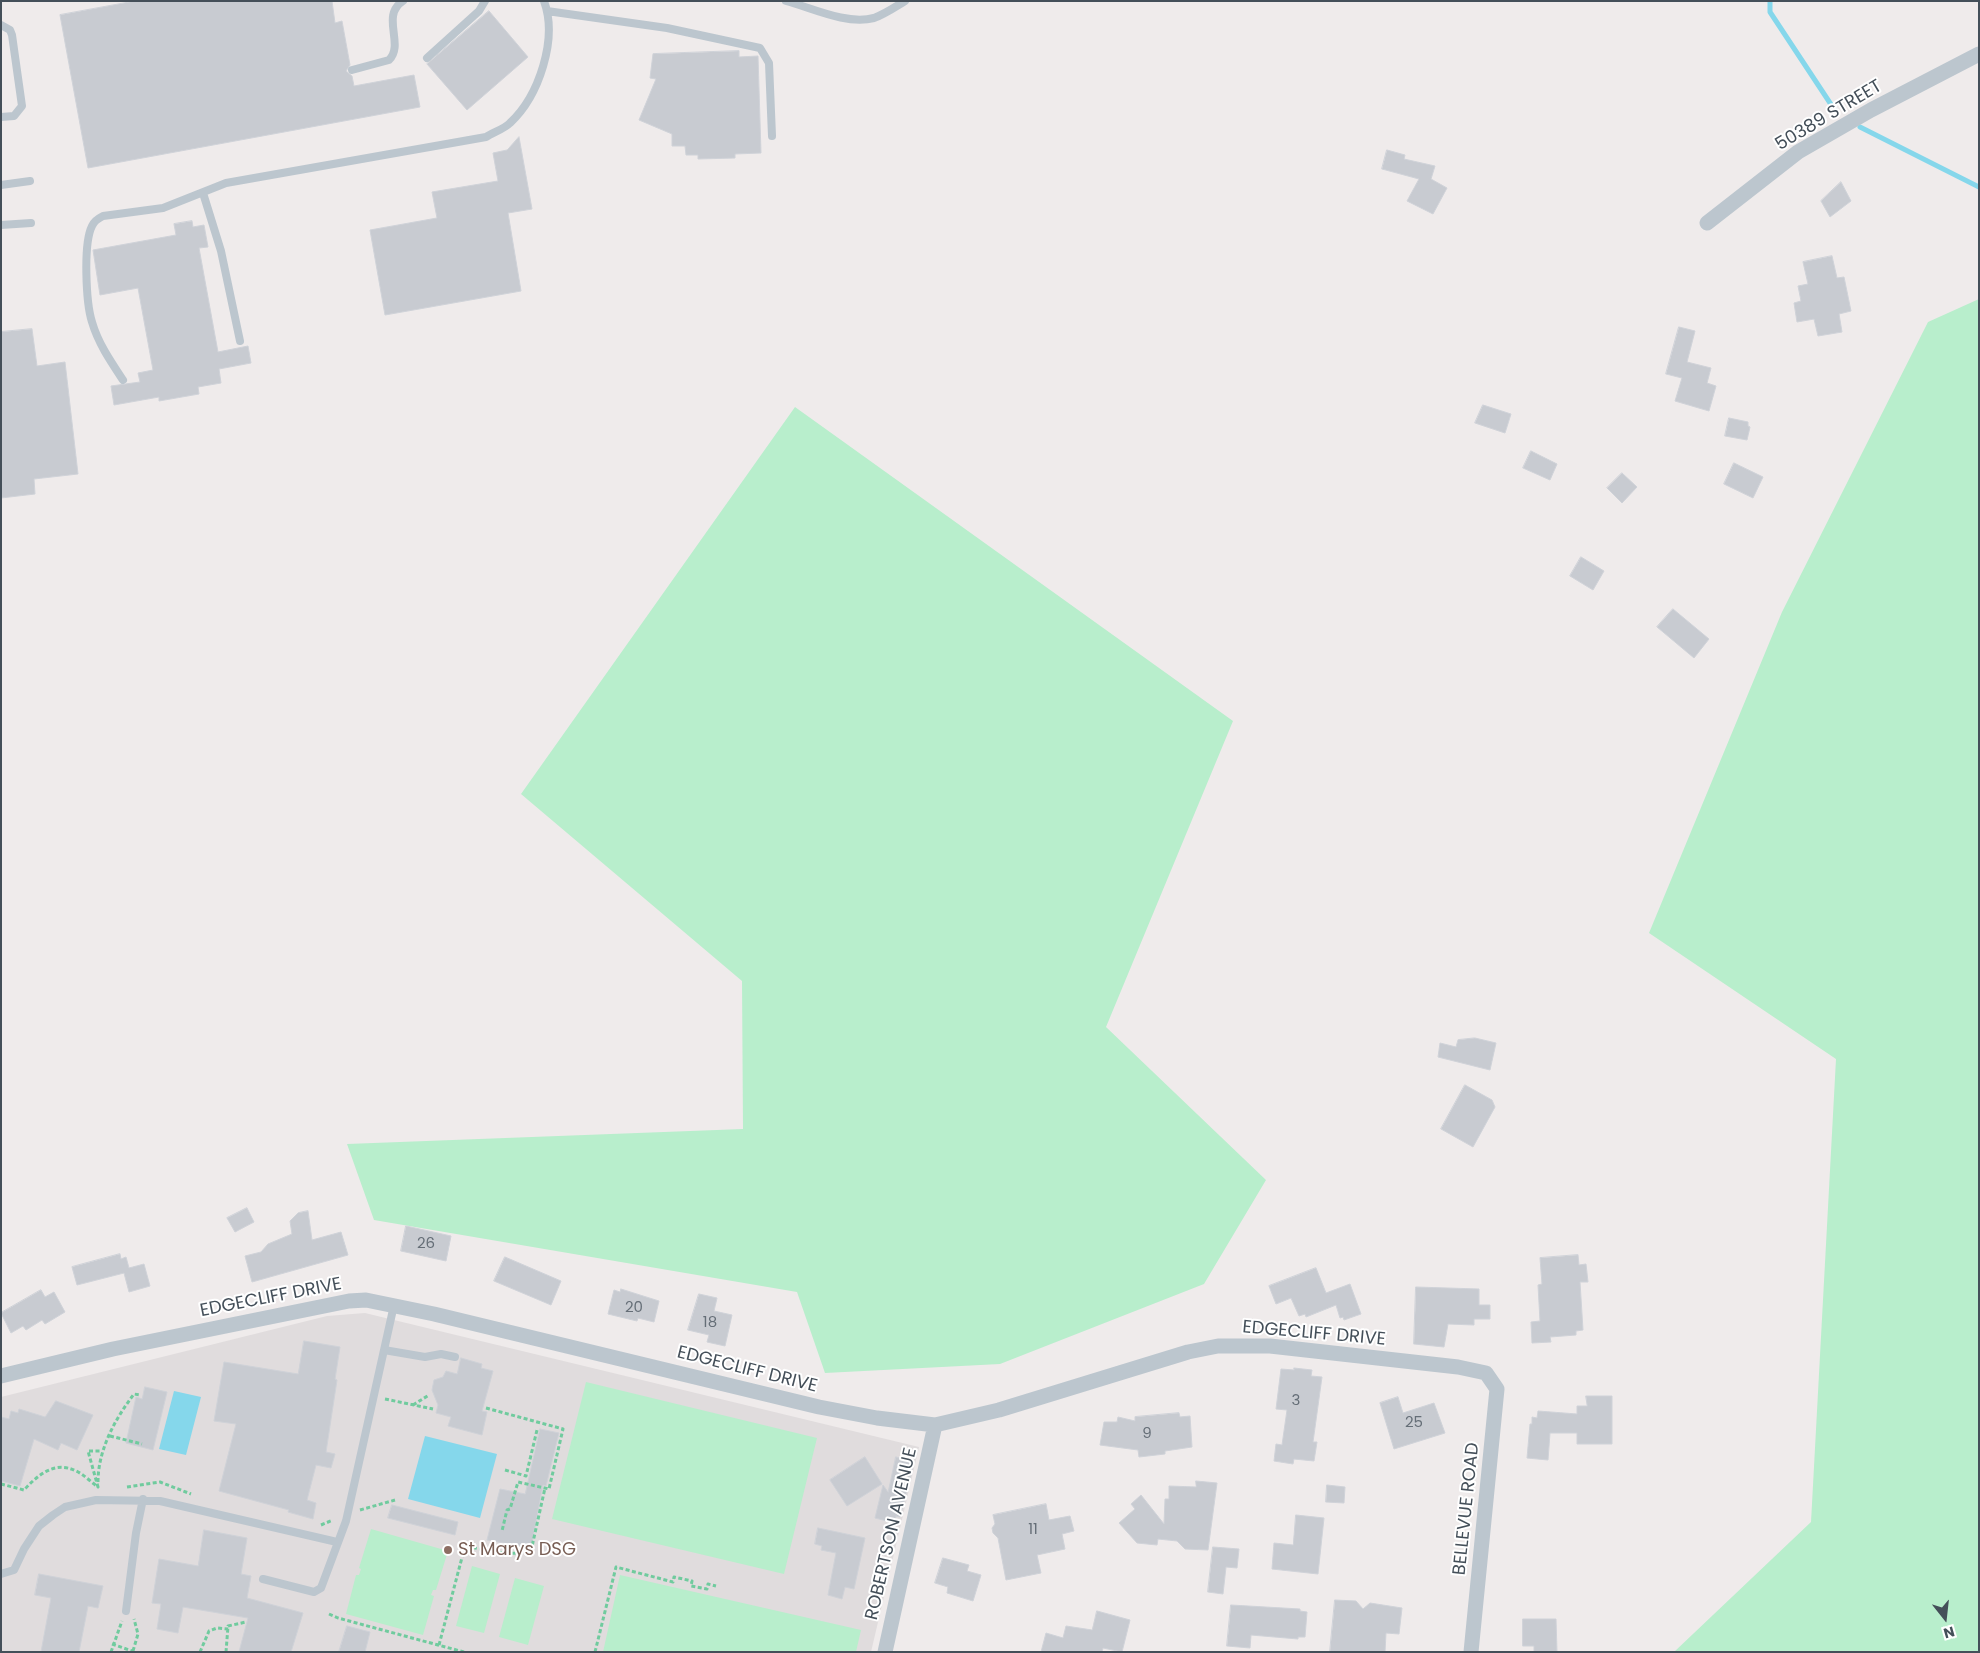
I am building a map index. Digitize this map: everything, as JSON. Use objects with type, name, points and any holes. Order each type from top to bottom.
[{"type":"street","name":"50389 STREET","points":[[1707,223],[1798,152],[1871,110],[1979,54]]},
{"type":"street","name":"EDGECLIFF DRIVE","points":[[1,1376],[114,1349],[328,1303],[366,1300],[394,1305],[819,1407],[902,1422],[936,1425],[999,1410],[1188,1352],[1218,1346],[1270,1346],[1458,1367],[1486,1372]]},
{"type":"street","name":"BELLEVUE ROAD","points":[[1471,1652],[1497,1389],[1486,1372]]},
{"type":"street","name":"ROBERTSON AVENUE","points":[[885,1652],[936,1425]]},
{"type":"lane","points":[[352,70],[389,60],[392,57],[394,48],[392,18],[398,4],[403,1]]},
{"type":"lane","points":[[427,58],[479,11],[485,1]]},
{"type":"lane","points":[[123,380],[98,339],[87,307],[87,257],[92,225],[103,216],[163,208],[226,183],[486,137],[508,124],[520,112],[534,86],[547,45],[547,11],[544,1]]},
{"type":"lane","points":[[786,1],[807,4],[860,19],[883,14],[905,1]]},
{"type":"lane","points":[[547,11],[667,28],[760,48],[769,64],[772,136]]},
{"type":"lane","points":[[1,25],[10,30],[12,35],[22,106],[14,116],[1,118]]},
{"type":"lane","points":[[1,185],[30,181]]},
{"type":"lane","points":[[203,193],[221,251],[240,342]]},
{"type":"lane","points":[[1,226],[31,223]]},
{"type":"lane","points":[[263,1579],[316,1592],[321,1588],[346,1521],[394,1305]]},
{"type":"lane","points":[[384,1350],[425,1357],[441,1354],[455,1358]]},
{"type":"lane","points":[[1,1574],[14,1570],[24,1548],[39,1526],[52,1514],[76,1503],[101,1500],[143,1499],[160,1501],[337,1542]]},
{"type":"lane","points":[[126,1611],[136,1533],[143,1499]]},
{"type":"path","points":[[98,1487],[98,1464],[102,1451],[122,1409],[134,1394],[141,1395]]},
{"type":"path","points":[[413,1405],[429,1395]]},
{"type":"path","points":[[373,1397],[433,1409]]},
{"type":"path","points":[[486,1408],[563,1429],[549,1489],[518,1482],[510,1509],[507,1510],[502,1531]]},
{"type":"path","points":[[525,1483],[537,1430]]},
{"type":"path","points":[[110,1436],[142,1444]]},
{"type":"path","points":[[101,1500],[88,1451],[102,1451]]},
{"type":"path","points":[[1,1484],[24,1490],[37,1475],[50,1469],[63,1468],[76,1471],[98,1487]]},
{"type":"path","points":[[505,1470],[526,1476]]},
{"type":"path","points":[[126,1488],[160,1482],[193,1495]]},
{"type":"path","points":[[439,1645],[465,1546],[489,1551],[523,1554],[531,1552],[545,1488]]},
{"type":"path","points":[[358,1510],[396,1500]]},
{"type":"path","points":[[312,1523],[322,1525],[337,1517]]},
{"type":"path","points":[[595,1652],[616,1567],[673,1582],[674,1577],[692,1580],[691,1586],[707,1589],[708,1584],[716,1586]]},
{"type":"path","points":[[110,1652],[126,1611]]},
{"type":"path","points":[[329,1614],[464,1652]]},
{"type":"path","points":[[112,1644],[134,1652],[138,1634],[134,1616]]},
{"type":"path","points":[[226,1652],[228,1626],[246,1622]]},
{"type":"path","points":[[200,1652],[209,1631],[217,1628],[228,1629]]},
{"type":"shaded area","name":"St Marys DSG","points":[[365,1313],[919,1447],[871,1652],[1,1652],[1,1397],[327,1316]]},
{"type":"green space","points":[[1979,299],[1979,1652],[1674,1652],[1811,1522],[1836,1059],[1649,933],[1782,612],[1928,322]]},
{"type":"green space","points":[[795,407],[1233,721],[1106,1027],[1266,1180],[1204,1284],[1000,1364],[825,1373],[797,1292],[374,1220],[347,1144],[743,1129],[742,981],[521,794]]},
{"type":"green space","points":[[586,1382],[817,1438],[784,1574],[552,1519]]},
{"type":"green space","points":[[371,1529],[448,1551],[436,1590],[433,1590],[431,1595],[434,1596],[423,1635],[346,1614],[356,1575],[359,1575],[361,1569],[359,1568]]},
{"type":"green space","points":[[472,1566],[500,1574],[484,1633],[456,1626]]},
{"type":"green space","points":[[620,1575],[861,1630],[856,1652],[603,1652]]},
{"type":"green space","points":[[515,1578],[544,1586],[528,1645],[499,1637]]},
{"type":"water","points":[[174,1391],[201,1397],[186,1455],[159,1449]]},
{"type":"water","points":[[425,1436],[497,1454],[480,1518],[408,1499]]},
{"type":"building","points":[[135,1],[332,1],[335,23],[342,21],[350,65],[346,71],[352,76],[354,86],[414,75],[420,107],[88,168],[60,15]]},
{"type":"building","points":[[489,11],[528,57],[467,110],[427,64]]},
{"type":"building","points":[[739,51],[739,57],[758,56],[761,153],[735,154],[735,158],[698,159],[698,155],[686,155],[685,146],[672,146],[672,134],[639,120],[656,79],[650,78],[653,54]]},
{"type":"building","points":[[519,137],[532,209],[508,213],[521,291],[385,315],[370,230],[437,218],[432,192],[498,181],[493,153],[507,150]]},
{"type":"building","points":[[1387,150],[1405,155],[1404,159],[1435,166],[1431,179],[1447,188],[1433,214],[1407,201],[1419,179],[1382,169]]},
{"type":"building","points":[[1841,182],[1851,201],[1830,217],[1821,201]]},
{"type":"building","points":[[192,221],[193,227],[204,225],[208,247],[199,248],[218,352],[248,346],[251,363],[219,369],[221,383],[198,387],[199,394],[159,401],[159,397],[114,405],[111,386],[140,382],[138,373],[153,370],[138,288],[100,295],[93,250],[176,235],[174,224]]},
{"type":"building","points":[[1832,256],[1837,278],[1844,277],[1851,311],[1839,314],[1842,332],[1818,336],[1814,319],[1797,322],[1794,303],[1801,301],[1798,286],[1808,284],[1803,262]]},
{"type":"building","points":[[1679,327],[1695,331],[1687,362],[1711,368],[1707,383],[1716,386],[1709,411],[1675,401],[1682,378],[1666,374]]},
{"type":"building","points":[[32,329],[37,366],[65,362],[78,474],[34,479],[35,494],[1,498],[1,332]]},
{"type":"building","points":[[1483,405],[1511,414],[1505,433],[1475,423]]},
{"type":"building","points":[[1729,418],[1748,422],[1750,427],[1747,440],[1725,436]]},
{"type":"building","points":[[1531,451],[1557,464],[1550,480],[1523,468]]},
{"type":"building","points":[[1734,463],[1763,477],[1753,498],[1724,484]]},
{"type":"building","points":[[1622,473],[1637,487],[1622,503],[1607,488]]},
{"type":"building","points":[[1581,557],[1604,571],[1593,590],[1570,576]]},
{"type":"building","points":[[1673,609],[1709,639],[1694,658],[1657,627]]},
{"type":"building","points":[[1475,1038],[1496,1043],[1490,1070],[1438,1057],[1440,1043],[1456,1047],[1458,1040]]},
{"type":"building","points":[[1465,1085],[1492,1100],[1495,1107],[1473,1147],[1441,1129]]},
{"type":"building","points":[[247,1208],[254,1222],[235,1232],[227,1218]]},
{"type":"building","points":[[308,1211],[312,1240],[341,1232],[348,1255],[252,1282],[245,1256],[261,1252],[268,1244],[292,1234],[290,1221],[298,1213]]},
{"type":"building","points":[[406,1226],[451,1236],[446,1261],[401,1251]]},
{"type":"building","points":[[120,1254],[121,1259],[126,1257],[129,1268],[144,1264],[150,1286],[129,1292],[124,1273],[77,1285],[72,1267]]},
{"type":"building","points":[[1578,1255],[1579,1265],[1586,1264],[1588,1282],[1580,1282],[1583,1330],[1576,1331],[1576,1335],[1550,1337],[1551,1342],[1532,1343],[1531,1322],[1540,1321],[1538,1285],[1542,1284],[1540,1258]]},
{"type":"building","points":[[505,1257],[561,1281],[551,1305],[494,1281]]},
{"type":"building","points":[[1316,1268],[1326,1293],[1350,1284],[1361,1314],[1344,1320],[1343,1317],[1340,1318],[1336,1305],[1306,1317],[1305,1314],[1299,1316],[1291,1298],[1276,1304],[1269,1286]]},
{"type":"building","points":[[1416,1287],[1479,1289],[1479,1305],[1490,1305],[1490,1319],[1474,1319],[1474,1325],[1448,1324],[1444,1347],[1414,1344]]},
{"type":"building","points":[[621,1289],[659,1301],[654,1322],[638,1318],[637,1321],[608,1314],[614,1290],[620,1292]]},
{"type":"building","points":[[41,1290],[45,1297],[54,1292],[65,1312],[45,1324],[42,1320],[26,1330],[23,1326],[11,1333],[1,1313]]},
{"type":"building","points":[[699,1294],[717,1298],[714,1311],[732,1315],[725,1346],[707,1342],[709,1335],[688,1330]]},
{"type":"building","points":[[304,1341],[340,1347],[326,1452],[335,1454],[331,1468],[316,1465],[307,1500],[316,1503],[313,1519],[288,1512],[289,1510],[219,1491],[236,1424],[214,1421],[224,1362],[298,1374]]},
{"type":"building","points":[[461,1358],[482,1364],[481,1368],[493,1371],[482,1411],[487,1412],[482,1435],[448,1426],[451,1417],[436,1413],[438,1405],[432,1390],[434,1380],[443,1377],[446,1371],[457,1374]]},
{"type":"building","points":[[1294,1368],[1312,1370],[1311,1376],[1322,1377],[1313,1442],[1317,1442],[1314,1461],[1294,1459],[1293,1464],[1274,1461],[1276,1444],[1282,1445],[1287,1410],[1276,1409],[1281,1369],[1294,1370]]},
{"type":"building","points":[[145,1387],[167,1392],[153,1450],[126,1443],[136,1397],[142,1399]]},
{"type":"building","points":[[1586,1396],[1612,1396],[1612,1444],[1577,1444],[1577,1433],[1550,1433],[1548,1460],[1527,1458],[1532,1417],[1537,1418],[1538,1411],[1577,1414],[1577,1406],[1587,1406]]},
{"type":"building","points":[[1398,1397],[1403,1413],[1434,1403],[1445,1433],[1394,1449],[1380,1403]]},
{"type":"building","points":[[56,1401],[93,1415],[77,1450],[61,1443],[58,1450],[34,1439],[20,1486],[1,1481],[1,1417],[9,1419],[11,1411],[18,1413],[19,1409],[45,1417]]},
{"type":"building","points":[[1179,1413],[1180,1417],[1190,1416],[1192,1447],[1165,1451],[1165,1454],[1139,1457],[1138,1450],[1100,1445],[1104,1422],[1117,1422],[1118,1417],[1135,1421],[1135,1417]]},
{"type":"building","points":[[540,1429],[559,1433],[546,1486],[543,1485],[531,1548],[487,1540],[500,1489],[525,1494]]},
{"type":"building","points":[[865,1457],[882,1484],[847,1506],[830,1480]]},
{"type":"building","points":[[896,1457],[914,1462],[900,1517],[896,1516],[895,1523],[875,1518],[883,1485],[888,1492]]},
{"type":"building","points":[[1196,1481],[1217,1483],[1208,1550],[1185,1549],[1177,1541],[1158,1539],[1157,1545],[1137,1543],[1119,1523],[1135,1509],[1131,1504],[1141,1495],[1164,1524],[1165,1499],[1169,1499],[1169,1486],[1196,1487]]},
{"type":"building","points":[[1327,1485],[1345,1487],[1344,1503],[1326,1502]]},
{"type":"building","points":[[1046,1504],[1049,1520],[1070,1516],[1074,1531],[1062,1534],[1065,1549],[1037,1555],[1041,1573],[1006,1580],[998,1538],[993,1533],[992,1528],[995,1524],[993,1515]]},
{"type":"building","points":[[392,1505],[458,1522],[455,1535],[388,1518]]},
{"type":"building","points":[[1296,1515],[1324,1518],[1318,1574],[1272,1569],[1274,1543],[1293,1545]]},
{"type":"building","points":[[818,1528],[865,1538],[854,1589],[845,1587],[842,1599],[828,1595],[836,1553],[821,1550],[822,1546],[815,1544]]},
{"type":"building","points":[[204,1530],[247,1538],[241,1574],[251,1576],[247,1598],[303,1613],[291,1652],[239,1652],[248,1618],[183,1607],[178,1633],[157,1629],[161,1604],[152,1603],[159,1559],[198,1566]]},
{"type":"building","points":[[1213,1547],[1239,1549],[1237,1568],[1226,1567],[1223,1594],[1208,1592]]},
{"type":"building","points":[[943,1558],[969,1565],[967,1571],[981,1575],[973,1601],[947,1593],[948,1587],[935,1583]]},
{"type":"building","points":[[39,1574],[103,1586],[98,1608],[88,1606],[79,1652],[41,1652],[51,1598],[35,1595]]},
{"type":"building","points":[[1335,1600],[1356,1601],[1363,1609],[1370,1603],[1402,1608],[1399,1634],[1386,1633],[1385,1652],[1330,1652]]},
{"type":"building","points":[[1231,1605],[1300,1609],[1300,1611],[1307,1612],[1305,1637],[1298,1637],[1298,1639],[1251,1635],[1250,1648],[1227,1646]]},
{"type":"building","points":[[1097,1611],[1130,1620],[1122,1652],[1103,1648],[1102,1652],[1041,1652],[1046,1633],[1063,1638],[1066,1626],[1092,1630]]},
{"type":"building","points":[[1523,1619],[1556,1619],[1557,1652],[1534,1652],[1534,1646],[1523,1646]]},
{"type":"building","points":[[347,1626],[370,1632],[365,1652],[339,1652]]},
{"type":"waterway","points":[[1770,1],[1770,12],[1834,109]]},
{"type":"waterway","points":[[1860,127],[1979,187]]},
{"type":"place","name":"St Marys DSG","points":[[448,1550]]}]
